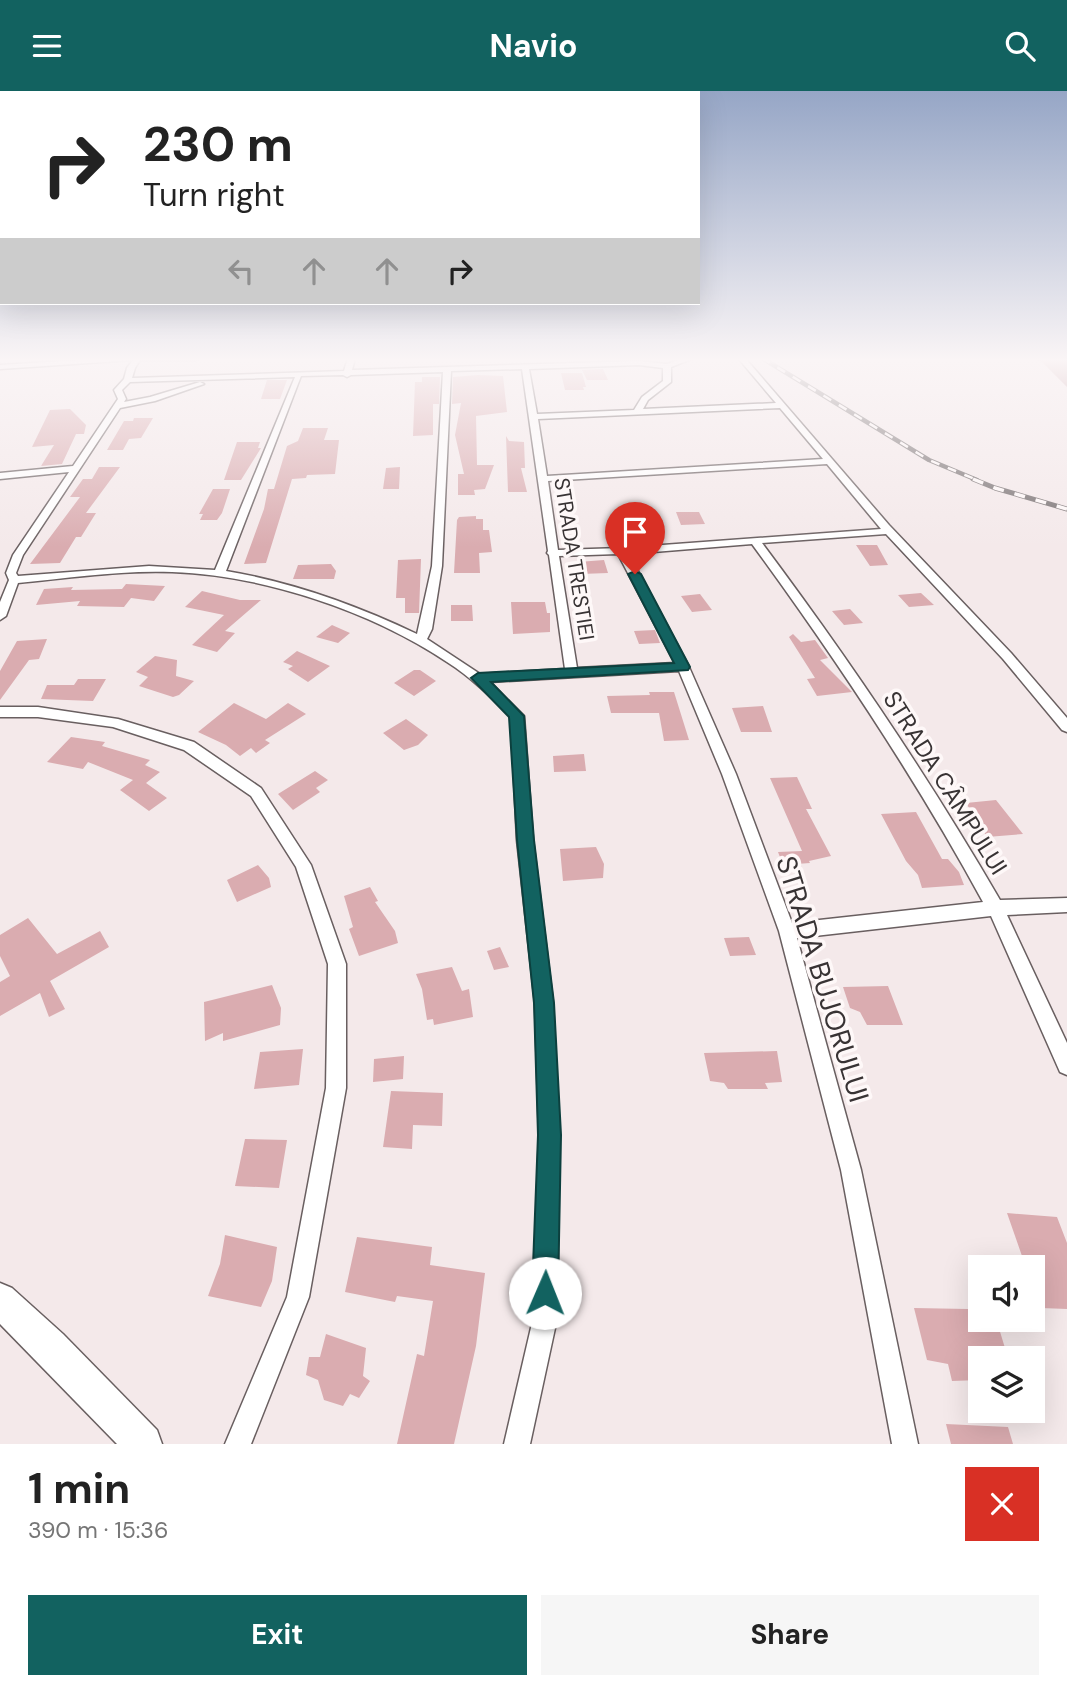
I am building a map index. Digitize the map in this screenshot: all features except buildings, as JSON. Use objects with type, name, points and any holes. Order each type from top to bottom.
[{"type":"main road","points":[[0,1300],[50,1347],[143,1444]]},
{"type":"street","points":[[0,616],[14,580],[11,573],[18,555],[106,421]]},
{"type":"street","points":[[219,573],[280,421]]},
{"type":"street","points":[[420,641],[426,629],[437,566],[444,421]]},
{"type":"street","name":"STRADA TRESTIEI","points":[[534,421],[572,673]]},
{"type":"street","points":[[797,421],[888,531],[1007,656],[1067,727]]},
{"type":"street","points":[[542,479],[830,461]]},
{"type":"street","points":[[0,476],[73,469]]},
{"type":"street","points":[[552,553],[622,551],[888,531]]},
{"type":"street","name":"STRADA CÂMPULUI","points":[[756,542],[809,613],[926,788],[995,908],[1067,1065]]},
{"type":"street","name":"STRADA BUJORULUI","points":[[622,551],[683,667],[729,774],[787,932],[851,1170],[905,1444]]},
{"type":"street","points":[[14,580],[147,569],[219,573],[277,587],[374,617],[420,641],[478,678],[517,716],[526,840],[544,1003],[549,1135],[545,1319],[517,1444]]},
{"type":"street","points":[[478,678],[683,667]]},
{"type":"street","points":[[0,712],[38,712],[113,722],[189,746],[256,792],[303,865],[337,964],[336,1088],[298,1297],[239,1444]]},
{"type":"street","points":[[787,932],[995,908],[1067,905]]},
{"type":"railway","points":[[865,421],[929,460],[977,480]]},
{"type":"railway","points":[[973,479],[1067,509]]},
{"type":"route","points":[[545,1293],[549,1135],[544,1003],[526,840],[517,716],[478,678],[683,667],[635,574]]}]
